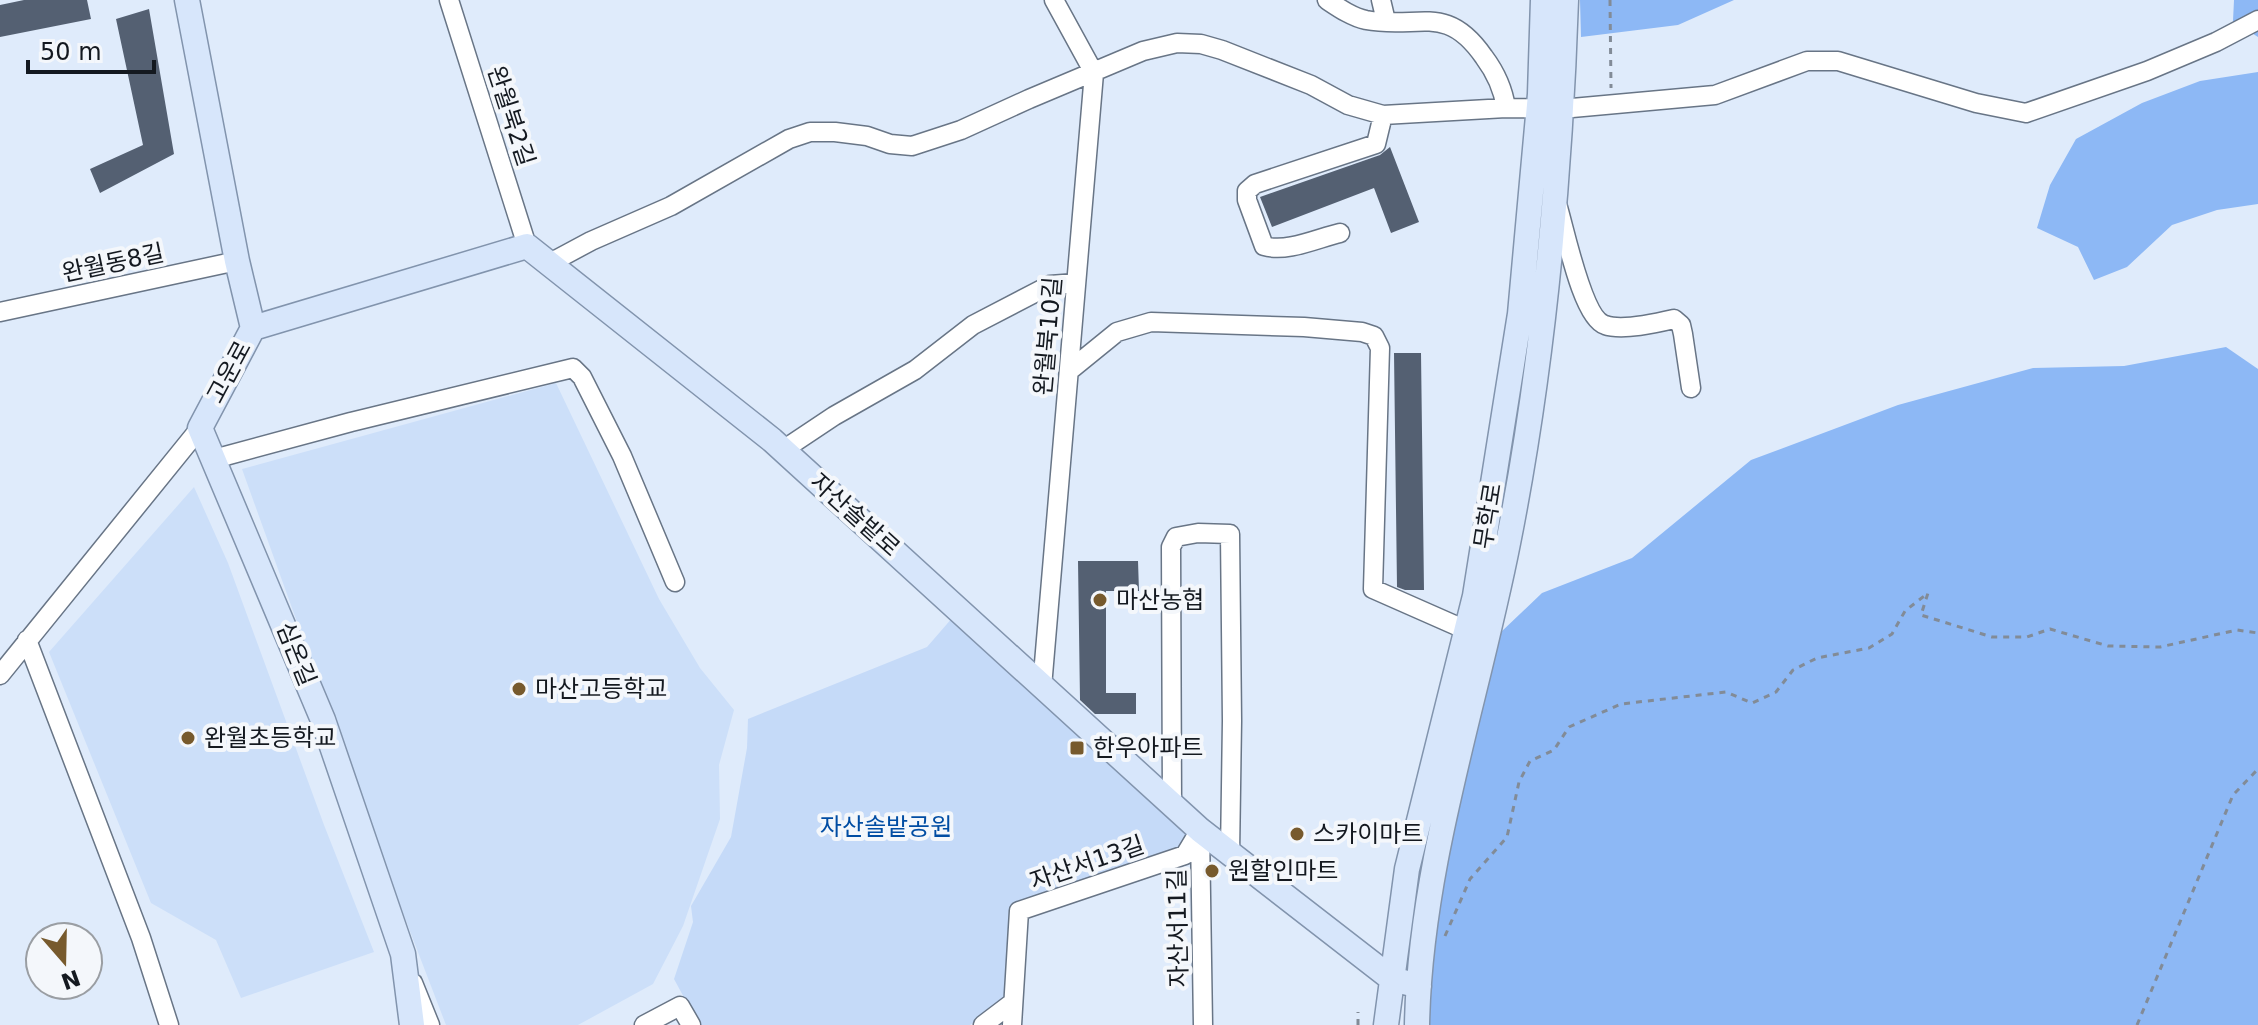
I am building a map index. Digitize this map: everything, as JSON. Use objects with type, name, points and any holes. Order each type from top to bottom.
[{"type":"main road","name":"고운로","points":[[187,0],[237,261],[253,328],[200,428]]},
{"type":"main road","name":"무학로","points":[[1417,1025],[1429,901],[1519,485],[1535,376],[1553,194],[1543,0]]},
{"type":"main road","name":"무학로","points":[[1386,1025],[1407,869],[1475,596],[1566,0]]},
{"type":"main road","name":"자산솔밭로","points":[[527,246],[783,450],[1200,830],[1392,979]]},
{"type":"main road","points":[[253,328],[527,246]]},
{"type":"main road","name":"심온길","points":[[200,428],[323,720],[403,960],[412,1025]]},
{"type":"main road","points":[[1392,979],[1419,986]]},
{"type":"street","name":"완월북2길","points":[[449,0],[527,246]]},
{"type":"street","points":[[1054,0],[1094,73]]},
{"type":"street","points":[[1327,0],[1365,20],[1432,21],[1454,26],[1472,39],[1502,86],[1506,108]]},
{"type":"street","points":[[1381,0],[1386,21]]},
{"type":"street","points":[[550,263],[591,241],[671,206],[789,139],[810,132],[835,132],[912,146],[948,135],[1160,46],[1177,43],[1201,44],[1311,85],[1356,109],[1383,115],[1550,108],[1715,95],[1807,61],[1838,61],[1976,103],[2026,113],[2147,71],[2216,42],[2258,20]]},
{"type":"street","name":"완월북10길","points":[[1042,687],[1094,73]]},
{"type":"street","points":[[1340,233],[1291,245],[1264,246],[1247,200],[1247,191],[1255,184],[1376,144],[1383,115]]},
{"type":"street","points":[[1553,194],[1591,315],[1605,325],[1647,326],[1674,319],[1681,325],[1691,388]]},
{"type":"street","name":"완월동8길","points":[[0,312],[237,261]]},
{"type":"street","points":[[783,450],[834,416],[915,370],[973,325],[1050,285],[1076,283]]},
{"type":"street","points":[[1069,371],[1117,332],[1151,322],[1304,327],[1362,332],[1374,336],[1380,348],[1373,589],[1466,630]]},
{"type":"street","points":[[214,459],[573,368],[582,377],[622,456],[675,582]]},
{"type":"street","name":"고운로","points":[[0,675],[200,428]]},
{"type":"street","points":[[1172,806],[1171,547],[1176,537],[1198,533],[1230,534],[1230,854]]},
{"type":"street","points":[[27,640],[141,938],[169,1025]]},
{"type":"street","name":"자산서13길","points":[[1012,1025],[1019,911],[1185,855],[1200,830]]},
{"type":"street","name":"자산서11길","points":[[1200,830],[1203,1025]]},
{"type":"street","points":[[403,960],[430,1025]]},
{"type":"street","points":[[983,1025],[1012,1003]]},
{"type":"street","points":[[644,1025],[680,1006],[691,1025]]},
{"type":"path","points":[[1610,0],[1612,104]]},
{"type":"path","points":[[1440,949],[1470,879],[1507,837],[1519,782],[1530,761],[1554,750],[1569,727],[1621,704],[1726,692],[1752,703],[1776,692],[1793,670],[1817,658],[1869,648],[1892,634],[1905,611],[1928,593],[1921,615],[1992,637],[2027,637],[2050,629],[2108,646],[2160,647],[2237,630],[2258,633]]},
{"type":"path","points":[[2137,1025],[2233,795],[2258,769]]},
{"type":"path","points":[[1358,1012],[1358,1025]]},
{"type":"shaded area","points":[[1580,0],[1734,0],[1678,25],[1581,37]]},
{"type":"shaded area","points":[[2234,0],[2258,0],[2258,37],[2233,21]]},
{"type":"shaded area","points":[[2258,72],[2258,204],[2217,210],[2172,225],[2127,267],[2094,280],[2078,247],[2037,228],[2050,185],[2076,139],[2142,103],[2200,81]]},
{"type":"shaded area","points":[[2226,347],[2258,369],[2258,1025],[1417,1025],[1480,652],[1542,593],[1632,558],[1751,460],[1898,405],[2033,368],[2124,366]]},
{"type":"shaded area","name":"마산고등학교","points":[[556,383],[659,599],[700,668],[734,710],[719,765],[720,819],[683,926],[653,984],[578,1025],[446,1025],[383,861],[242,469]]},
{"type":"shaded area","name":"완월초등학교","points":[[194,487],[228,563],[374,952],[241,998],[216,940],[151,903],[49,652]]},
{"type":"green space","name":"자산솔밭공원","points":[[953,617],[1192,835],[1182,851],[1014,907],[1007,997],[970,1025],[699,1025],[674,979],[693,922],[691,906],[731,837],[747,748],[748,719],[927,647]]},
{"type":"building","points":[[24,0],[87,0],[91,19],[0,37],[0,5]]},
{"type":"building","points":[[149,9],[174,154],[100,193],[90,169],[143,145],[116,19]]},
{"type":"building","points":[[1390,147],[1419,222],[1391,233],[1374,188],[1272,227],[1260,197],[1380,155]]},
{"type":"building","points":[[1394,353],[1421,353],[1424,590],[1397,587]]},
{"type":"building","points":[[1078,561],[1138,561],[1139,591],[1106,591],[1106,693],[1136,693],[1136,714],[1095,714],[1080,700]]},
{"type":"place","name":"마산농협","points":[[1100,600]]},
{"type":"place","name":"마산고등학교","points":[[519,689]]},
{"type":"place","name":"완월초등학교","points":[[188,738]]},
{"type":"place","name":"한우아파트","points":[[1077,748]]},
{"type":"place","name":"스카이마트","points":[[1297,834]]},
{"type":"place","name":"원할인마트","points":[[1212,871]]}]
